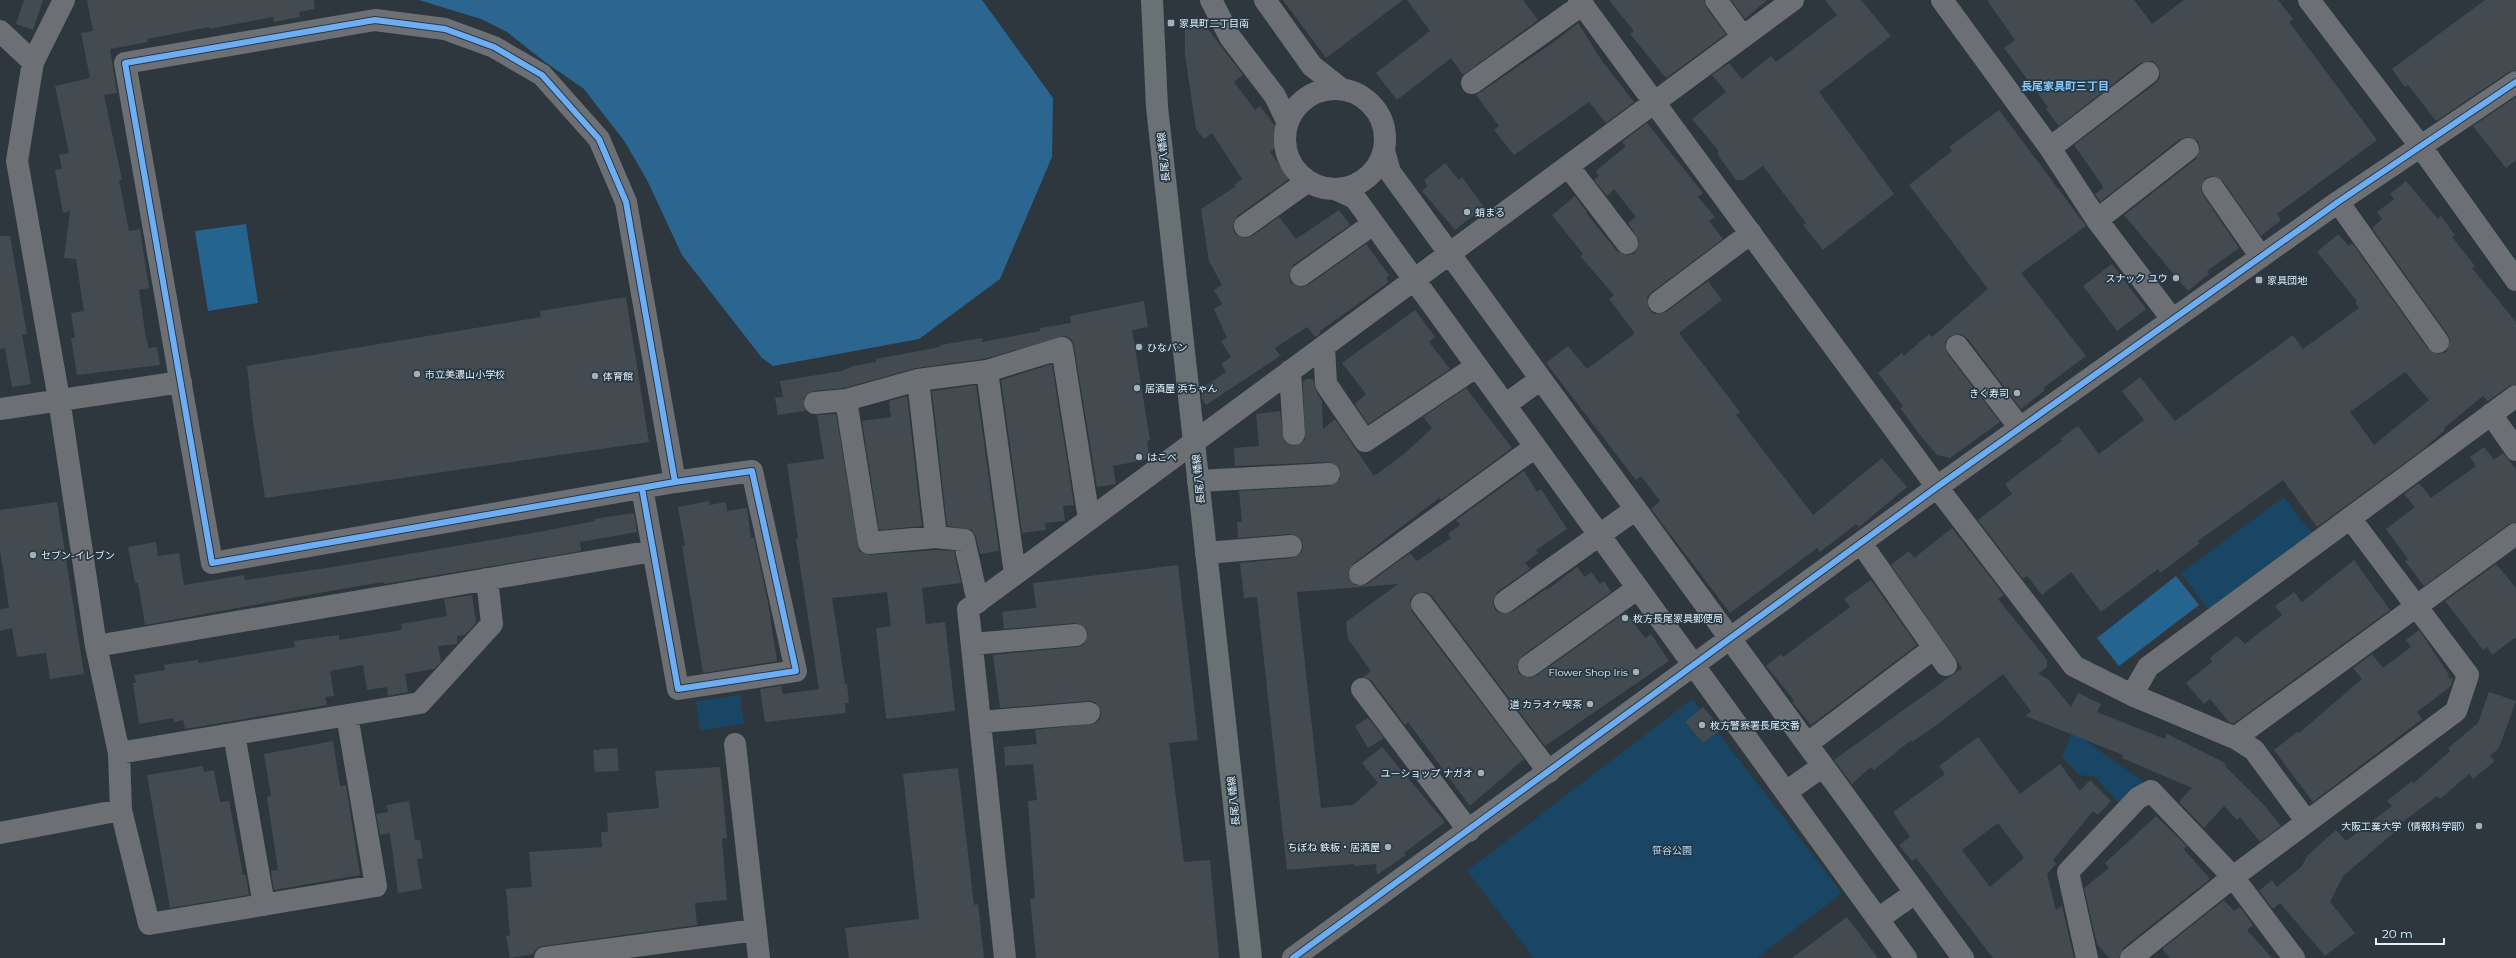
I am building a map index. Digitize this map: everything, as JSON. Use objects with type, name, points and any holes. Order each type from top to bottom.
[{"type":"main road","name":"長尾八幡線","points":[[1152,0],[1157,107],[1251,958]]},
{"type":"street","points":[[64,0],[33,62],[17,161],[59,399],[96,646],[119,753],[121,810],[149,924],[376,886],[347,716]]},
{"type":"street","points":[[1211,0],[1230,37],[1275,96],[1287,121]]},
{"type":"street","points":[[1265,0],[1312,66],[1340,88]]},
{"type":"street","points":[[1716,0],[1743,37]]},
{"type":"street","points":[[973,605],[1793,0]]},
{"type":"street","points":[[1942,0],[2050,148],[2097,220],[2172,320]]},
{"type":"street","points":[[2309,0],[2421,147],[2516,280]]},
{"type":"street","points":[[1472,83],[1581,2],[1937,487],[2074,666],[2132,695],[2235,738],[2254,750],[2307,822]]},
{"type":"street","points":[[642,488],[678,689],[796,671],[752,471],[675,482],[212,563],[126,64],[375,20],[445,29],[494,47],[542,75],[599,139],[626,202],[675,482]]},
{"type":"street","points":[[0,31],[33,62]]},
{"type":"street","points":[[2050,148],[2148,73]]},
{"type":"street","points":[[1293,958],[1469,831],[1937,487],[2338,202],[2516,82]]},
{"type":"street","points":[[1335,190],[1351,187],[1366,179],[1378,167],[1384,151],[1386,134],[1381,117],[1374,108],[1357,93],[1340,88],[1323,89],[1307,96],[1295,107],[1287,121],[1284,137],[1286,153],[1293,168],[1308,181],[1319,187],[1335,190],[1355,198],[1906,958]]},
{"type":"street","points":[[2097,220],[2188,149]]},
{"type":"street","points":[[1384,151],[1390,172],[1963,958]]},
{"type":"street","points":[[1568,166],[1627,243]]},
{"type":"street","points":[[1245,226],[1308,181]]},
{"type":"street","points":[[2213,188],[2261,257]]},
{"type":"street","points":[[2338,202],[2438,342]]},
{"type":"street","points":[[1301,275],[1373,224]]},
{"type":"street","points":[[1659,302],[1751,233]]},
{"type":"street","points":[[1324,346],[1326,384],[1365,442],[1477,366]]},
{"type":"street","points":[[1957,346],[2020,428]]},
{"type":"street","points":[[815,403],[846,400],[918,380],[987,371],[1062,348],[1089,519]]},
{"type":"street","points":[[987,371],[1015,574]]},
{"type":"street","points":[[1290,371],[1294,434]]},
{"type":"street","points":[[1505,405],[1541,379]]},
{"type":"street","points":[[918,380],[936,537]]},
{"type":"street","points":[[0,409],[181,382]]},
{"type":"street","points":[[2132,695],[2148,667],[2516,396]]},
{"type":"street","points":[[846,400],[869,543],[936,537],[964,540],[973,605],[972,644],[1005,958]]},
{"type":"street","points":[[2491,414],[2516,450]]},
{"type":"street","points":[[1360,574],[1535,447]]},
{"type":"street","points":[[1198,481],[1329,474]]},
{"type":"street","points":[[1505,602],[1636,509]]},
{"type":"street","points":[[2132,958],[2233,876],[2456,711],[2468,675],[2350,518]]},
{"type":"street","points":[[2235,738],[2516,534]]},
{"type":"street","points":[[1807,744],[1940,657],[1861,543]]},
{"type":"street","points":[[1206,553],[1291,546]]},
{"type":"street","points":[[96,646],[653,551]]},
{"type":"street","points":[[119,753],[420,703],[492,624],[486,579]]},
{"type":"street","points":[[1529,666],[1638,588]]},
{"type":"street","points":[[1422,604],[1549,772]]},
{"type":"street","points":[[972,644],[1076,635]]},
{"type":"street","points":[[1362,689],[1469,831]]},
{"type":"street","points":[[980,722],[1090,713]]},
{"type":"street","points":[[234,734],[264,905]]},
{"type":"street","points":[[735,744],[759,958]]},
{"type":"street","points":[[1786,792],[1823,766]]},
{"type":"street","points":[[2087,958],[2068,872],[2138,798],[2151,791],[2233,876],[2294,958]]},
{"type":"street","points":[[0,833],[121,810]]},
{"type":"street","points":[[1878,919],[1915,893]]},
{"type":"street","points":[[545,958],[756,930]]},
{"type":"green space","points":[[2284,497],[2313,535],[2209,610],[2181,573]]},
{"type":"green space","points":[[740,695],[744,724],[700,730],[696,701]]},
{"type":"green space","name":"笹谷公園","points":[[1692,699],[1842,893],[1757,958],[1534,958],[1467,871]]},
{"type":"green space","points":[[2075,725],[2091,745],[2144,782],[2119,803],[2095,777],[2080,775],[2062,757]]},
{"type":"shaded area","points":[[419,0],[982,0],[1053,98],[1052,157],[1000,279],[919,339],[773,366],[762,358],[682,255],[647,180],[625,142],[584,89],[545,62],[507,32],[481,19]]},
{"type":"shaded area","points":[[246,224],[258,303],[208,311],[195,231]]},
{"type":"shaded area","points":[[2176,576],[2199,605],[2119,666],[2097,638]]},
{"type":"building","points":[[24,0],[43,0],[33,30],[16,24]]},
{"type":"building","points":[[87,0],[314,0],[315,9],[299,12],[300,17],[274,22],[273,17],[209,29],[209,27],[147,39],[148,42],[110,49],[117,93],[104,95],[122,180],[119,180],[129,231],[140,229],[149,288],[139,290],[146,338],[149,348],[157,347],[160,365],[77,375],[71,338],[75,338],[71,313],[84,311],[76,259],[64,258],[70,211],[63,213],[55,170],[62,169],[59,155],[69,153],[55,86],[90,78],[81,33],[93,31]]},
{"type":"building","points":[[1283,0],[1403,0],[1326,58]]},
{"type":"building","points":[[1407,0],[1523,0],[1538,20],[1463,75],[1451,58],[1397,100],[1376,73],[1430,31]]},
{"type":"building","points":[[1609,0],[1704,0],[1706,7],[1726,34],[1666,78],[1630,34],[1634,31]]},
{"type":"building","points":[[1731,0],[1767,0],[1745,19]]},
{"type":"building","points":[[1825,0],[1861,0],[1891,36],[1819,92],[1894,194],[1823,250],[1803,225],[1806,223],[1763,166],[1743,180],[1736,180],[1718,155],[1718,150],[1692,119],[1726,92],[1712,75],[1729,63],[1742,79],[1771,56],[1776,62],[1837,15]]},
{"type":"building","points":[[1987,0],[2134,0],[2152,24],[2184,0],[2278,0],[2293,19],[2289,22],[2377,140],[2277,214],[2281,220],[2261,236],[2223,181],[2212,176],[2206,178],[2201,189],[2203,195],[2239,248],[2207,271],[2209,274],[2188,291],[2124,215],[2196,159],[2200,148],[2198,141],[2187,137],[2180,139],[2100,202],[2095,194],[2103,188],[2102,185],[2074,145],[2156,83],[2160,77],[2158,66],[2152,61],[2140,63],[2059,126],[2046,109],[2048,107],[2004,48],[2015,40]]},
{"type":"building","points":[[2485,0],[2516,0],[2516,70],[2509,72],[2436,121],[2408,85],[2405,87],[2392,69]]},
{"type":"building","points":[[1198,16],[1243,75],[1234,82],[1255,110],[1260,106],[1276,127],[1277,147],[1270,152],[1289,179],[1237,216],[1233,227],[1235,234],[1246,238],[1252,236],[1279,217],[1296,239],[1339,210],[1350,225],[1293,265],[1289,276],[1291,283],[1302,287],[1308,285],[1366,244],[1389,275],[1386,278],[1389,282],[1320,331],[1320,334],[1315,337],[1307,327],[1275,348],[1280,356],[1206,405],[1202,399],[1201,389],[1226,372],[1221,364],[1231,357],[1221,341],[1227,338],[1214,309],[1222,304],[1214,290],[1222,285],[1209,261],[1201,209],[1236,186],[1235,184],[1242,179],[1212,133],[1204,139],[1196,129],[1185,55],[1185,26]]},
{"type":"building","points":[[1578,23],[1602,61],[1634,102],[1606,123],[1589,102],[1514,155],[1494,130],[1499,126],[1476,95],[1554,42]]},
{"type":"building","points":[[2516,97],[2516,160],[2506,168],[2473,126]]},
{"type":"building","points":[[1999,110],[2086,226],[2021,273],[2086,356],[2043,388],[2045,390],[2021,409],[1967,338],[1961,334],[1950,336],[1945,342],[1947,353],[2000,422],[1950,458],[1937,455],[1920,435],[1900,408],[1903,406],[1878,373],[1902,353],[1904,356],[1929,334],[1932,337],[1988,289],[1909,185],[1952,151],[1949,147]]},
{"type":"building","points":[[1647,123],[1703,193],[1698,197],[1715,217],[1709,221],[1723,239],[1652,292],[1647,297],[1649,309],[1654,314],[1666,312],[1708,281],[1722,300],[1679,333],[1740,412],[1736,415],[1813,515],[1882,458],[1907,487],[1859,527],[1856,524],[1820,552],[1817,548],[1730,613],[1651,509],[1660,501],[1641,476],[1636,480],[1546,363],[1568,346],[1587,369],[1633,335],[1634,332],[1609,299],[1614,295],[1580,256],[1583,254],[1552,215],[1575,196],[1587,212],[1586,213],[1617,251],[1628,255],[1635,253],[1639,241],[1628,223],[1636,217],[1614,189],[1607,196],[1594,180],[1599,176],[1596,171],[1626,146],[1622,142]]},
{"type":"building","points":[[1445,163],[1459,180],[1462,177],[1484,207],[1455,230],[1422,191],[1428,186],[1424,180]]},
{"type":"building","points":[[2406,181],[2438,219],[2441,216],[2455,235],[2452,237],[2475,266],[2472,268],[2516,322],[2516,384],[2509,386],[2488,401],[2483,396],[2444,428],[2445,430],[2421,451],[2317,527],[2283,480],[2198,541],[2200,543],[2160,573],[2158,569],[2101,612],[2071,572],[2042,595],[2027,576],[2023,579],[1978,520],[2012,494],[2005,484],[2062,441],[2060,439],[2078,426],[2099,454],[2144,420],[2122,391],[2140,377],[2175,421],[2293,335],[2303,349],[2359,308],[2355,302],[2357,301],[2317,252],[2338,234],[2349,246],[2352,243],[2428,349],[2439,354],[2446,352],[2450,341],[2448,335],[2372,228],[2382,219],[2377,212],[2394,199],[2390,194]],"holes":[[[2405,372],[2429,400],[2374,445],[2350,412]]]},
{"type":"building","points":[[0,236],[10,236],[27,334],[22,335],[31,384],[12,387],[5,348],[0,349]]},
{"type":"building","points":[[2112,264],[2146,309],[2117,331],[2083,286]]},
{"type":"building","points":[[626,297],[649,442],[265,498],[253,422],[247,366],[541,317],[540,311]]},
{"type":"building","points":[[1144,301],[1148,327],[1132,330],[1150,440],[1147,441],[1150,459],[1113,466],[1116,484],[1097,487],[1074,346],[1071,339],[1065,336],[984,359],[916,368],[844,388],[813,391],[804,398],[805,411],[778,415],[775,398],[783,397],[780,381],[842,371],[853,366],[876,362],[876,359],[940,347],[940,345],[982,338],[982,342],[1040,331],[1040,328],[1071,323],[1070,316]]},
{"type":"building","points":[[1415,310],[1435,337],[1429,342],[1450,369],[1368,424],[1355,404],[1366,394],[1342,363]]},
{"type":"building","points":[[1052,364],[1074,505],[1063,506],[1065,521],[1045,523],[1046,530],[1022,533],[1001,380]]},
{"type":"building","points":[[1306,379],[1313,379],[1316,391],[1322,401],[1323,429],[1335,419],[1374,476],[1403,455],[1432,428],[1423,417],[1466,388],[1512,448],[1441,500],[1439,498],[1353,564],[1348,575],[1355,585],[1367,584],[1410,553],[1417,561],[1451,538],[1448,534],[1460,525],[1456,520],[1524,471],[1537,492],[1541,489],[1567,529],[1536,550],[1538,553],[1525,563],[1530,569],[1497,592],[1493,603],[1495,610],[1500,613],[1512,612],[1546,589],[1547,590],[1577,567],[1585,577],[1591,572],[1600,584],[1604,581],[1611,592],[1522,656],[1517,667],[1519,674],[1530,678],[1536,676],[1626,612],[1645,638],[1651,634],[1669,661],[1545,746],[1432,596],[1426,592],[1415,594],[1410,600],[1412,612],[1524,759],[1470,806],[1408,722],[1405,725],[1372,681],[1363,677],[1371,671],[1348,639],[1346,622],[1398,584],[1297,592],[1321,808],[1353,805],[1378,783],[1362,763],[1382,747],[1445,822],[1404,853],[1406,855],[1377,875],[1376,864],[1354,866],[1354,864],[1287,870],[1257,597],[1244,598],[1240,563],[1292,558],[1302,552],[1303,545],[1301,539],[1290,534],[1238,538],[1237,522],[1242,522],[1239,491],[1330,486],[1340,479],[1340,468],[1329,462],[1235,466],[1234,448],[1259,446],[1256,414],[1280,411],[1284,441],[1294,446],[1305,440],[1303,382]]},
{"type":"building","points":[[976,385],[999,551],[980,554],[976,537],[972,530],[947,526],[932,391]]},
{"type":"building","points":[[907,396],[922,526],[879,530],[862,421],[891,417],[889,401]]},
{"type":"building","points":[[836,414],[859,551],[870,555],[936,550],[954,551],[961,583],[922,588],[926,624],[945,622],[955,711],[886,719],[876,628],[891,626],[887,592],[832,598],[845,684],[847,684],[849,703],[845,703],[846,713],[765,722],[760,689],[781,686],[783,694],[819,689],[796,539],[798,538],[787,464],[824,459],[817,415]]},
{"type":"building","points":[[2484,447],[2494,460],[2503,453],[2516,469],[2516,522],[2509,524],[2424,586],[2405,561],[2408,559],[2386,529],[2415,507],[2404,494],[2419,483],[2431,498],[2476,466],[2470,457]]},
{"type":"building","points":[[709,501],[710,505],[726,502],[727,511],[747,508],[751,538],[754,537],[768,603],[777,661],[703,673],[682,546],[685,546],[678,507]]},
{"type":"building","points":[[57,502],[84,674],[50,679],[46,653],[17,657],[12,628],[0,631],[0,609],[9,608],[0,549],[0,510]]},
{"type":"building","points":[[634,513],[637,532],[580,542],[581,551],[384,584],[383,582],[145,625],[138,583],[135,583],[128,547],[156,542],[158,556],[179,553],[184,585],[244,575],[245,580],[333,567],[544,531],[595,521],[594,519]]},
{"type":"building","points":[[1952,528],[2004,595],[1998,599],[2047,660],[2047,667],[2038,674],[2048,679],[2071,707],[2078,693],[2101,704],[2097,712],[2165,739],[2167,734],[2225,763],[2225,766],[2265,806],[2281,826],[2260,842],[2240,817],[2237,820],[2224,806],[2204,828],[2179,802],[2192,788],[2122,758],[2123,755],[2026,716],[2031,711],[2003,674],[1934,727],[1912,742],[1911,740],[1874,770],[1871,767],[1852,784],[1834,760],[1962,668],[1891,565],[1909,551],[1914,558]]},
{"type":"building","points":[[2354,560],[2390,610],[2233,724],[2229,722],[2210,699],[2204,704],[2186,683],[2212,662],[2210,658],[2237,636],[2245,644],[2282,615],[2275,606],[2294,592],[2302,602]]},
{"type":"building","points":[[2496,564],[2516,588],[2516,637],[2492,655],[2487,647],[2483,650],[2445,601]]},
{"type":"building","points":[[1178,565],[1198,740],[1169,743],[1184,862],[1210,860],[1219,958],[1036,958],[1030,899],[1035,898],[1028,801],[1037,800],[1033,764],[1005,766],[1004,747],[1037,744],[1035,730],[1096,723],[1100,719],[1101,712],[1095,702],[1088,701],[1000,708],[993,655],[1077,647],[1083,645],[1088,634],[1086,628],[1075,623],[1004,629],[1002,612],[1036,608],[1033,583]]},
{"type":"building","points":[[1871,580],[1917,645],[1811,725],[1792,702],[1794,700],[1766,666],[1781,654],[1783,657],[1850,607],[1844,599]]},
{"type":"building","points":[[472,595],[476,623],[465,635],[457,636],[457,644],[438,646],[441,662],[434,669],[405,674],[408,692],[388,696],[387,687],[367,690],[363,665],[330,671],[334,696],[325,697],[327,705],[185,729],[183,720],[174,722],[174,718],[139,724],[133,683],[136,683],[134,675],[165,670],[164,665],[198,660],[198,663],[295,647],[294,641],[339,635],[339,640],[402,630],[401,624],[447,616],[444,599]]},
{"type":"building","points":[[2419,630],[2449,675],[2447,677],[2453,679],[2451,686],[2417,712],[2422,719],[2313,802],[2274,750],[2297,732],[2299,733],[2362,679],[2353,668],[2372,654],[2383,668],[2411,647],[2406,640]]},
{"type":"building","points":[[2489,692],[2516,701],[2499,748],[2490,756],[2495,761],[2473,779],[2469,774],[2440,799],[2437,796],[2395,828],[2397,830],[2343,876],[2330,902],[2355,933],[2325,956],[2280,903],[2273,909],[2259,891],[2272,880],[2277,887],[2301,867],[2308,855],[2336,830],[2346,841],[2392,806],[2387,801],[2412,781],[2413,784],[2450,751],[2448,748],[2478,723]]},
{"type":"building","points":[[1703,707],[1722,729],[1703,743],[1685,722]]},
{"type":"building","points":[[1368,718],[1384,738],[1368,748],[1355,726]]},
{"type":"building","points":[[1978,737],[2020,794],[2060,764],[2080,791],[2090,780],[2111,801],[2098,815],[2093,811],[2053,860],[2056,864],[2047,874],[2056,910],[2062,906],[2074,958],[1993,958],[1916,858],[1912,861],[1899,845],[1910,837],[1893,812],[1945,774],[1939,766]],"holes":[[[1998,823],[2024,858],[1990,887],[1962,850]]]},
{"type":"building","points":[[333,741],[340,786],[346,785],[360,875],[274,890],[271,871],[278,870],[267,797],[271,796],[264,754]]},
{"type":"building","points":[[617,748],[619,771],[595,772],[593,750]]},
{"type":"building","points":[[203,766],[204,772],[214,770],[220,802],[229,801],[243,875],[246,875],[249,895],[170,908],[147,775]]},
{"type":"building","points":[[720,767],[727,838],[722,839],[727,900],[695,903],[697,925],[543,946],[537,948],[533,954],[510,958],[506,936],[510,935],[506,889],[532,887],[529,852],[602,847],[601,832],[608,832],[607,813],[659,808],[655,771]]},
{"type":"building","points":[[958,768],[974,905],[978,904],[984,958],[849,958],[845,928],[919,919],[903,774]]},
{"type":"building","points":[[409,801],[415,840],[420,840],[423,858],[417,859],[422,889],[398,893],[390,833],[380,835],[376,814],[388,812],[387,805]]},
{"type":"building","points":[[2156,816],[2187,846],[2184,849],[2210,879],[2123,948],[2119,958],[2109,958],[2097,944],[2084,888],[2109,868],[2105,863]]},
{"type":"building","points":[[2224,900],[2234,911],[2240,907],[2253,925],[2247,930],[2272,958],[2170,958],[2162,949]]},
{"type":"building","points":[[1847,917],[1878,958],[1792,958]]},
{"type":"cycle path","points":[[642,488],[678,689],[796,671],[752,471],[675,482],[212,563],[125,63],[375,20],[445,29],[494,47],[542,75],[599,139],[626,202],[675,482]]},
{"type":"cycle path","points":[[1293,958],[1937,487],[2338,202],[2516,82]]},
{"type":"place","name":"家具町二丁目南","points":[[1171,23]]},
{"type":"place","name":"蛸まる","points":[[1467,212]]},
{"type":"place","name":"スナック ユウ","points":[[2176,278]]},
{"type":"place","name":"家具団地","points":[[2259,280]]},
{"type":"place","name":"ひなパン","points":[[1139,347]]},
{"type":"place","name":"市立美濃山小学校","points":[[417,374]]},
{"type":"place","name":"体育館","points":[[595,376]]},
{"type":"place","name":"居酒屋 浜ちゃん","points":[[1137,388]]},
{"type":"place","name":"きく寿司","points":[[2017,393]]},
{"type":"place","name":"はこべ","points":[[1139,457]]},
{"type":"place","name":"セブン-イレブン","points":[[33,555]]},
{"type":"place","name":"枚方長尾家具郵便局","points":[[1625,618]]},
{"type":"place","name":"Flower Shop Iris","points":[[1636,672]]},
{"type":"place","name":"道 カラオケ喫茶","points":[[1590,704]]},
{"type":"place","name":"枚方警察署長尾交番","points":[[1702,725]]},
{"type":"place","name":"ユーショップ ナガオ","points":[[1481,773]]},
{"type":"place","name":"大阪工業大学（情報科学部）","points":[[2479,826]]},
{"type":"place","name":"ちぼね 鉄板・居酒屋","points":[[1388,847]]},
{"type":"district","name":"長尾家具町三丁目","points":[[2065,86]]}]
